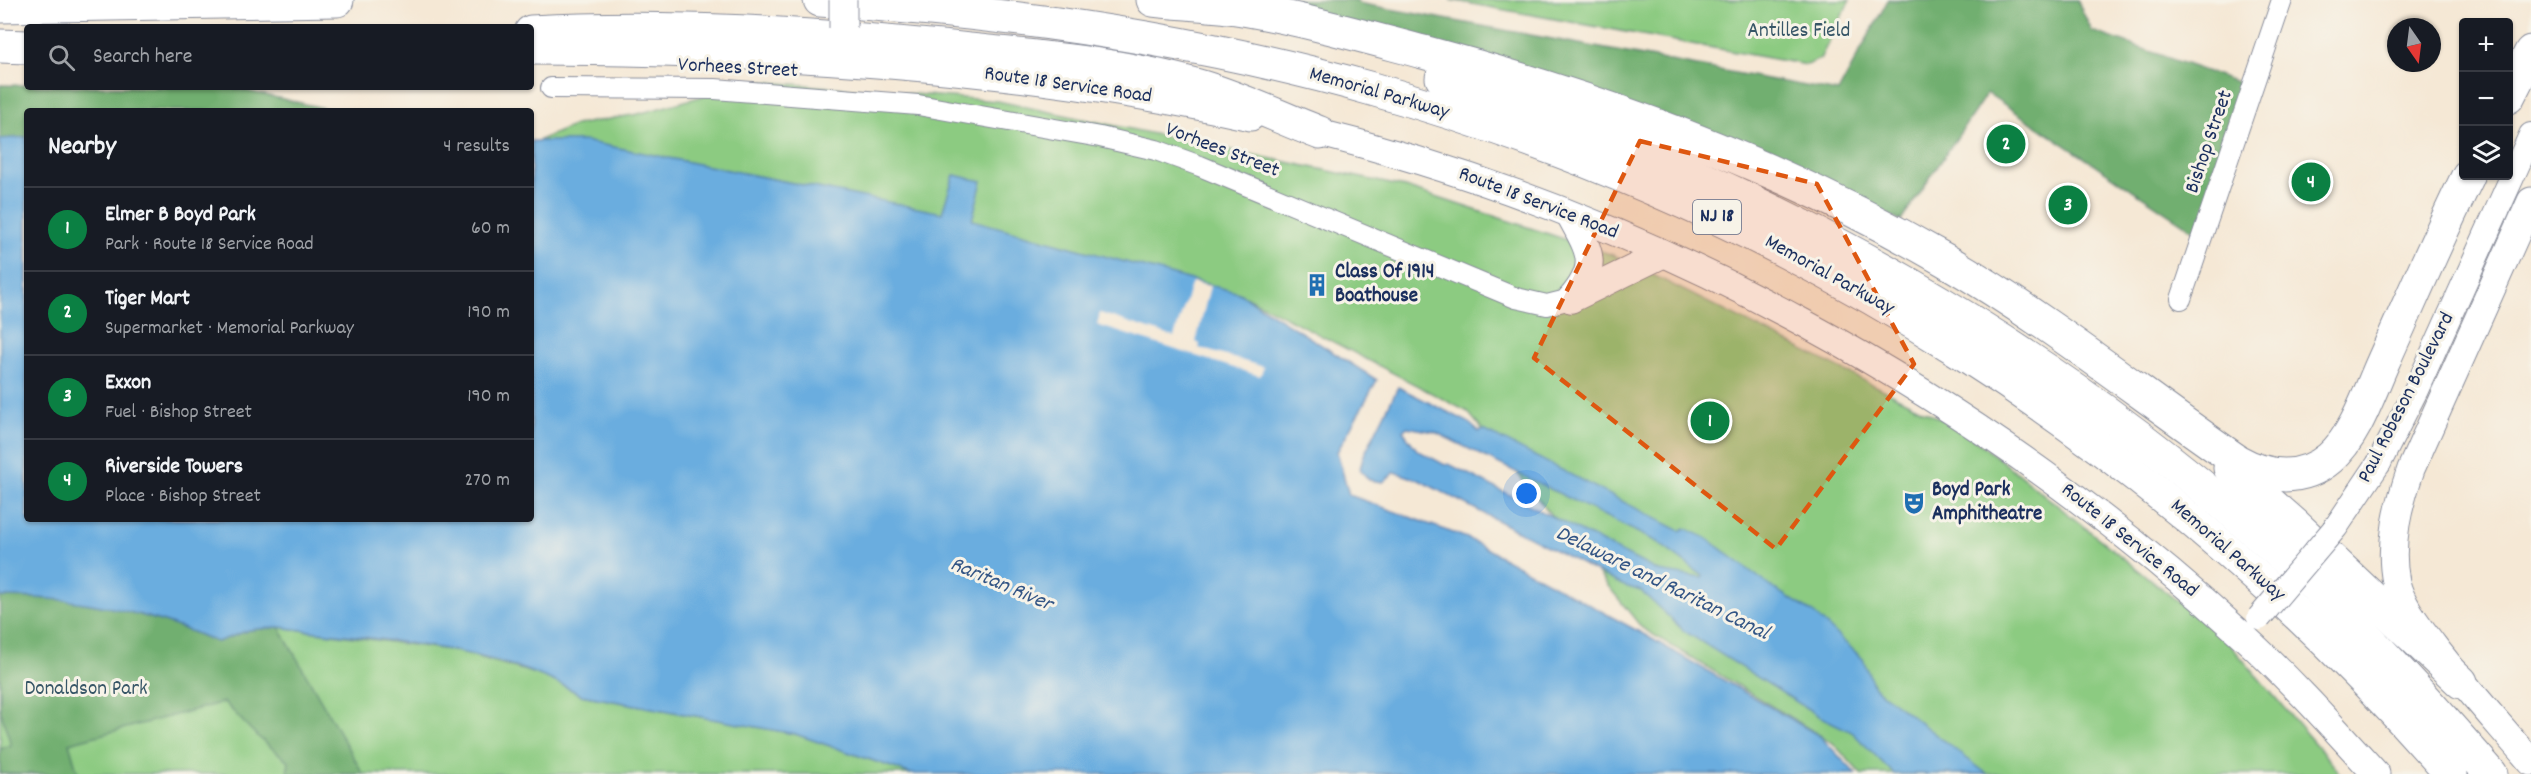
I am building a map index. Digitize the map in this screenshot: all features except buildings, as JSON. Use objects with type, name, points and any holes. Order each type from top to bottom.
[{"type":"highway","points":[[0,6],[338,0]]},
{"type":"highway","name":"Memorial Parkway","points":[[820,0],[930,10],[1107,34],[1225,55],[1370,88],[1550,148],[1654,189],[1744,230],[1838,279],[1951,345],[2074,426],[2110,453],[2215,538],[2304,619],[2372,687],[2451,774]]},
{"type":"highway","name":"Memorial Parkway","points":[[1129,0],[1371,57],[1552,116],[1730,189],[1876,265],[2026,357],[2108,413],[2182,470],[2244,522],[2332,603],[2438,713],[2491,774]]},
{"type":"highway","points":[[1153,0],[1235,8],[1387,42],[1574,95],[1720,148],[1821,193],[1948,262],[2078,346],[2237,461],[2266,474],[2295,475],[2314,469],[2330,458],[2343,443],[2363,408],[2466,180]]},
{"type":"highway","points":[[534,32],[662,29],[843,33],[1038,57],[1203,87],[1320,133]]},
{"type":"highway","points":[[0,46],[24,47]]},
{"type":"highway","points":[[2513,87],[2531,52]]},
{"type":"highway","points":[[2181,422],[2461,682]]},
{"type":"main road","points":[[843,0],[843,33]]},
{"type":"main road","name":"Route 18 Service Road","points":[[534,51],[755,56],[967,72],[1074,84],[1168,100],[1320,133],[1476,180],[1570,215],[1662,254],[1818,330],[1973,424],[2034,466],[2252,627],[2376,774]]},
{"type":"main road","points":[[2531,201],[2411,469],[2395,529],[2394,567],[2401,597],[2411,616],[2461,682],[2531,762]]},
{"type":"main road","points":[[1570,215],[1589,250],[1591,262],[1588,276],[1571,299]]},
{"type":"main road","points":[[1571,299],[1662,254]]},
{"type":"street","name":"Bishop Street","points":[[2181,299],[2282,0]]},
{"type":"street","name":"Vorhees Street","points":[[551,88],[715,89],[918,105],[1100,137],[1156,150],[1200,166],[1516,298],[1547,305],[1571,299]]},
{"type":"street","name":"Paul Robeson Boulevard","points":[[2252,627],[2336,527],[2379,463],[2416,390],[2531,135]]},
{"type":"highlighted area","points":[[1640,141],[1817,184],[1914,364],[1776,549],[1534,358]]},
{"type":"green space","points":[[1194,0],[1357,0],[1358,3],[1838,92],[1888,0],[2077,0],[2092,31],[2251,87],[2202,236],[1987,93],[1901,221],[1769,155]]},
{"type":"green space","name":"Antilles Field","points":[[1450,0],[1850,0],[1820,59],[1807,65]]},
{"type":"green space","points":[[757,81],[998,101],[1405,187],[1613,255],[1963,430],[2226,640],[2341,774],[1861,774],[1833,743],[1642,628],[1468,412],[1239,293],[537,141],[575,125],[638,114]]},
{"type":"green space","points":[[0,85],[24,85],[24,90],[243,90],[324,108],[24,108],[24,183],[0,185]]},
{"type":"green space","points":[[0,597],[191,631],[279,627],[457,651],[550,678],[581,695],[795,734],[912,774],[0,774]]},
{"type":"green space","name":"Donaldson Park","points":[[0,597],[56,599],[111,608],[165,622],[217,642],[249,630],[279,627],[363,774],[287,774],[289,762],[257,736],[224,702],[69,743],[78,774],[0,774],[0,749],[11,745],[0,709]]},
{"type":"water","name":"Raritan River","points":[[24,137],[24,522],[534,522],[534,141],[584,141],[942,213],[954,175],[982,181],[972,220],[1239,293],[1377,380],[1337,452],[1349,495],[1467,538],[1645,635],[1820,736],[1856,774],[912,774],[795,734],[581,695],[546,678],[510,665],[434,647],[279,627],[249,630],[217,642],[165,622],[111,608],[56,599],[0,597],[0,139]]},
{"type":"water","name":"Delaware and Raritan Canal","points":[[1398,387],[1468,422],[1479,432],[1484,430],[1680,531],[1685,528],[1706,538],[1773,588],[1812,612],[1863,659],[1874,687],[1987,774],[1894,774],[1852,732],[1819,716],[1684,631],[1641,591],[1622,585],[1419,480],[1395,472],[1383,482],[1369,480],[1360,469],[1363,457]],"holes":[[[1407,427],[1435,432],[1657,542],[1703,576],[1702,578],[1658,571],[1449,464],[1445,465],[1417,450],[1403,431]]]},
{"type":"pier","points":[[1192,282],[1210,286],[1196,342],[1200,344],[1199,348],[1264,367],[1260,376],[1097,325],[1100,313],[1174,337]]},
{"type":"place","name":"Tiger Mart","points":[[2006,144]]},
{"type":"place","name":"Riverside Towers","points":[[2311,182]]},
{"type":"place","name":"Exxon","points":[[2068,205]]},
{"type":"place","name":"Class Of 1914 Boathouse","points":[[1317,285]]},
{"type":"place","name":"Elmer B Boyd Park","points":[[1710,421]]},
{"type":"place","name":"Boyd Park Amphitheatre","points":[[1914,503]]}]
